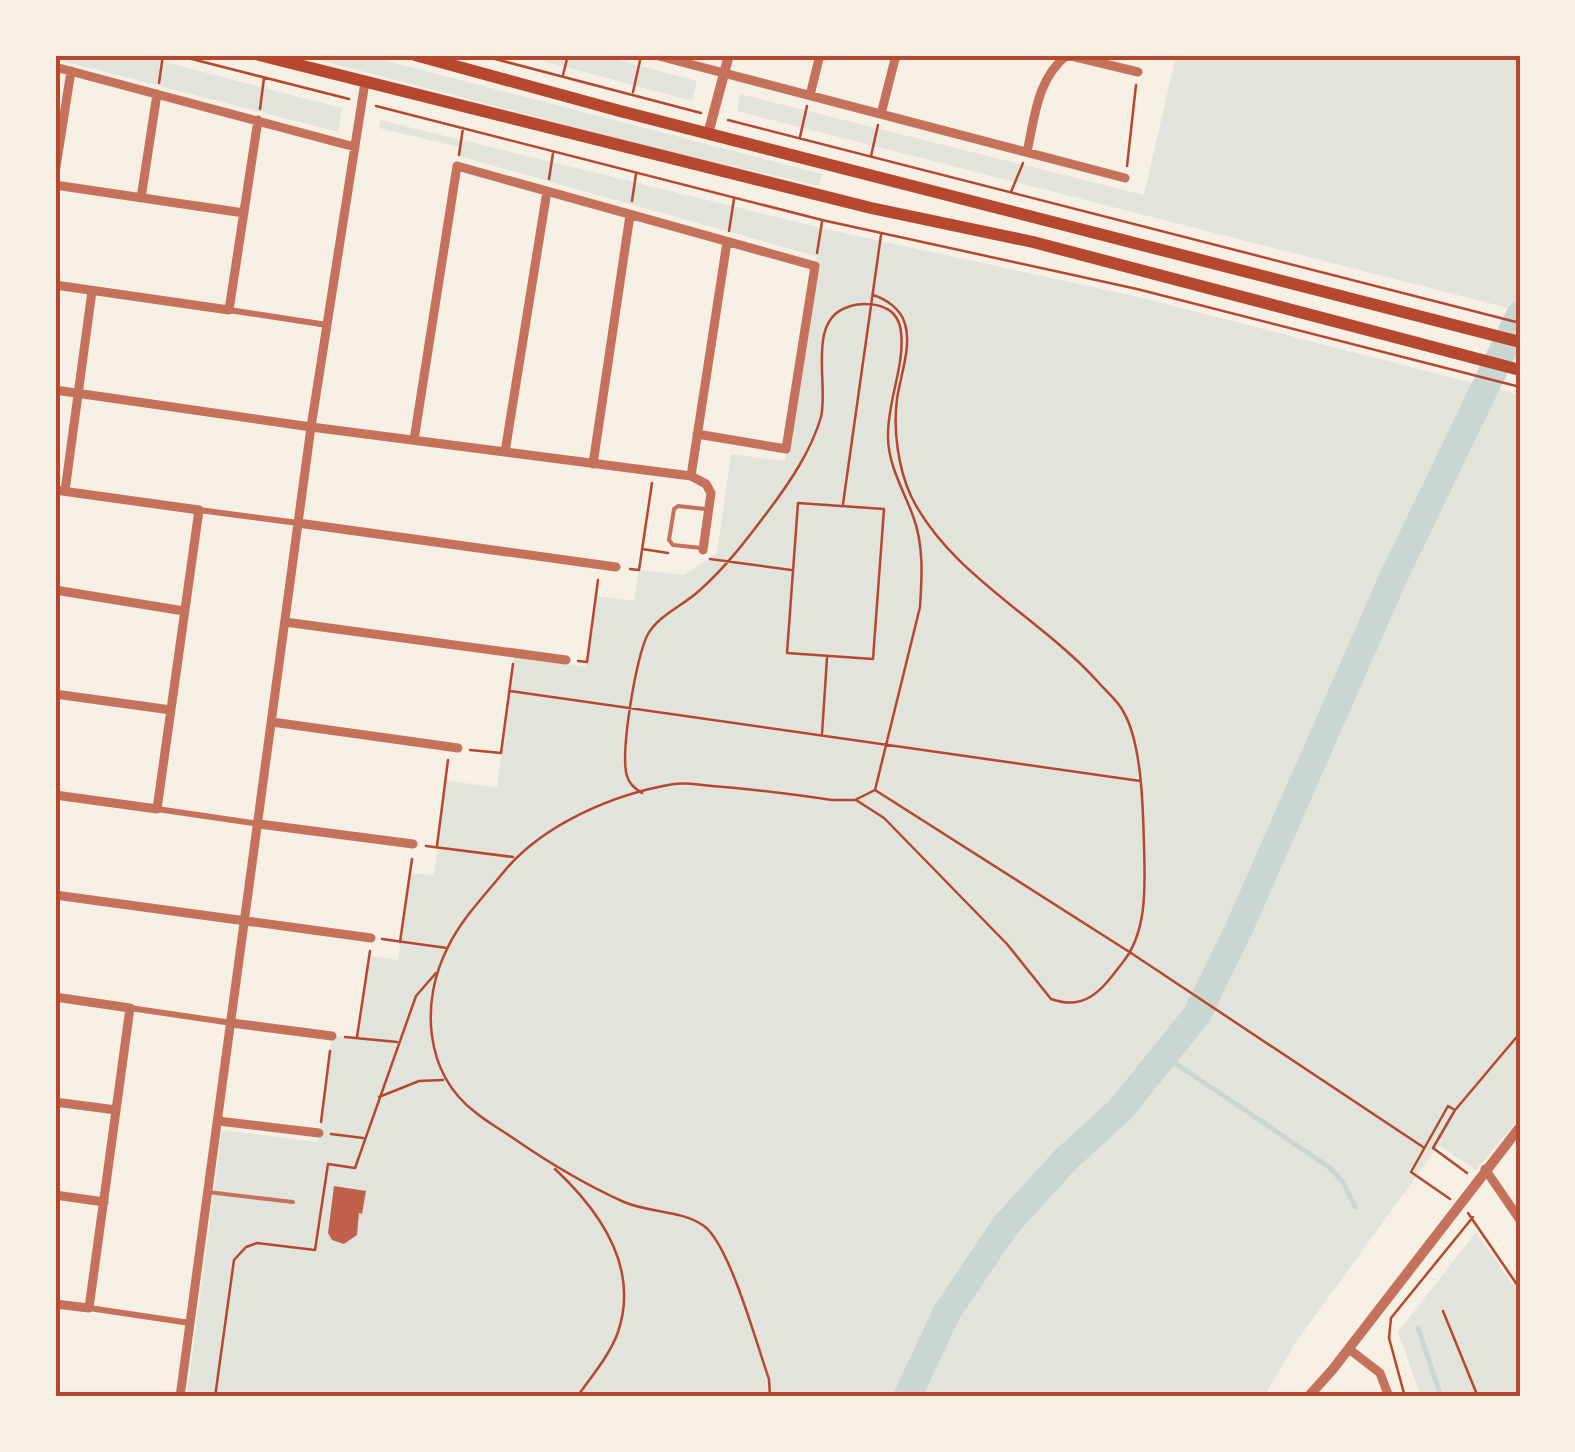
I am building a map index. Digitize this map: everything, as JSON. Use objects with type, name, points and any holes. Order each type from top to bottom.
[{"type":"main road","points":[[259,55],[842,201],[1033,242],[1520,370]]},
{"type":"main road","points":[[415,55],[1520,342]]},
{"type":"street","points":[[654,55],[1125,178]]},
{"type":"street","points":[[708,134],[729,55]]},
{"type":"street","points":[[810,96],[820,55]]},
{"type":"street","points":[[881,114],[896,55]]},
{"type":"street","points":[[1027,152],[1044,81],[1067,55],[1138,72]]},
{"type":"street","points":[[55,67],[355,147]]},
{"type":"street","points":[[55,173],[71,71]]},
{"type":"street","points":[[180,1397],[311,427],[365,82]]},
{"type":"street","points":[[141,198],[157,94]]},
{"type":"street","points":[[229,310],[258,120]]},
{"type":"street","points":[[414,440],[457,166],[815,266],[786,449],[697,434]]},
{"type":"street","points":[[55,185],[244,212]]},
{"type":"street","points":[[505,452],[547,191]]},
{"type":"street","points":[[593,464],[630,214]]},
{"type":"street","points":[[691,476],[728,242]]},
{"type":"street","points":[[55,286],[327,325]]},
{"type":"street","points":[[92,291],[60,491],[616,567]]},
{"type":"street","points":[[55,390],[691,476],[706,484],[711,493],[703,549]]},
{"type":"street","points":[[156,810],[199,510]]},
{"type":"street","points":[[55,590],[184,610]]},
{"type":"street","points":[[285,622],[566,660]]},
{"type":"street","points":[[55,694],[170,710]]},
{"type":"street","points":[[272,722],[454,748]]},
{"type":"street","points":[[55,795],[414,844]]},
{"type":"street","points":[[55,895],[372,938]]},
{"type":"street","points":[[55,997],[332,1036]]},
{"type":"street","points":[[89,1308],[130,1008]]},
{"type":"street","points":[[55,1102],[116,1110]]},
{"type":"street","points":[[218,1120],[320,1133]]},
{"type":"street","points":[[1308,1397],[1520,1127]]},
{"type":"street","points":[[1484,1169],[1520,1220]]},
{"type":"street","points":[[55,1195],[104,1202]]},
{"type":"street","points":[[55,1304],[190,1323]]},
{"type":"street","points":[[1349,1348],[1380,1373],[1389,1397]]},
{"type":"lane","points":[[703,549],[670,544],[674,510],[678,506],[710,509]]},
{"type":"lane","points":[[208,1192],[293,1202]]},
{"type":"path","points":[[157,94],[163,55]]},
{"type":"path","points":[[176,55],[822,220],[1137,289],[1520,387]]},
{"type":"path","points":[[480,55],[1520,322]]},
{"type":"path","points":[[563,76],[568,55]]},
{"type":"path","points":[[632,95],[642,55]]},
{"type":"path","points":[[1125,178],[1138,72]]},
{"type":"path","points":[[258,120],[264,78]]},
{"type":"path","points":[[799,138],[810,96]]},
{"type":"path","points":[[870,157],[881,114]]},
{"type":"path","points":[[457,166],[463,128]]},
{"type":"path","points":[[547,191],[553,151]]},
{"type":"path","points":[[1012,192],[1027,152]]},
{"type":"path","points":[[630,214],[636,172]]},
{"type":"path","points":[[728,242],[734,198]]},
{"type":"path","points":[[815,266],[822,220]]},
{"type":"path","points":[[842,506],[882,234]]},
{"type":"path","points":[[770,1397],[769,1379],[722,1248],[705,1226],[634,1206],[546,1161],[474,1112],[446,1080],[431,1043],[431,1007],[437,972],[456,930],[515,857],[563,823],[677,784],[855,800],[884,818],[1007,944],[1050,999],[1079,1003],[1098,995],[1131,953],[1140,926],[1145,879],[1141,782],[1124,711],[1080,661],[1015,608],[930,528],[911,496],[896,436],[905,322],[894,307],[872,295]]},
{"type":"path","points":[[642,793],[632,786],[626,774],[636,665],[648,634],[728,561],[788,485],[820,420],[826,326],[838,310],[871,305],[886,308],[900,321],[902,336],[889,408],[888,442],[914,518],[922,577],[920,607],[874,790],[855,800]]},
{"type":"path","points":[[639,570],[653,471]]},
{"type":"path","points":[[798,503],[842,506],[884,509],[873,659],[787,653],[798,503]]},
{"type":"path","points":[[642,550],[677,554]]},
{"type":"path","points":[[711,559],[793,570]]},
{"type":"path","points":[[587,662],[600,565]]},
{"type":"path","points":[[437,847],[454,748],[502,754],[515,653]]},
{"type":"path","points":[[822,735],[828,656]]},
{"type":"path","points":[[510,692],[1141,782]]},
{"type":"path","points":[[874,790],[1131,953],[1423,1147]]},
{"type":"path","points":[[400,942],[414,844],[515,857]]},
{"type":"path","points":[[356,1038],[372,938],[446,948]]},
{"type":"path","points":[[215,1397],[234,1260],[246,1247],[257,1244],[315,1250],[328,1164],[355,1168],[416,996],[437,972]]},
{"type":"path","points":[[1476,1180],[1433,1148],[1456,1110],[1520,1033]]},
{"type":"path","points":[[364,1138],[320,1133],[332,1036],[397,1042]]},
{"type":"path","points":[[378,1098],[419,1080],[446,1080]]},
{"type":"path","points":[[1456,1110],[1448,1106],[1411,1172],[1474,1216],[1520,1289]]},
{"type":"path","points":[[546,1161],[578,1190],[602,1224],[625,1276],[625,1304],[618,1334],[577,1397]]},
{"type":"path","points":[[1404,1397],[1389,1338],[1390,1318],[1474,1216]]},
{"type":"path","points":[[1443,1311],[1478,1397]]},
{"type":"shaded area","points":[[55,55],[138,55],[342,108],[338,132],[55,59]]},
{"type":"shaded area","points":[[300,55],[364,55],[822,174],[819,186],[655,148]]},
{"type":"shaded area","points":[[521,55],[600,55],[697,81],[692,101]]},
{"type":"shaded area","points":[[1176,55],[1520,55],[1520,311],[737,111],[740,94],[1144,195]]},
{"type":"shaded area","points":[[380,120],[821,228],[1139,297],[1520,395],[1520,1117],[1476,1170],[1439,1145],[1296,1342],[1264,1397],[187,1394],[222,1130],[318,1142],[332,1036],[357,1038],[369,956],[398,960],[410,873],[434,875],[446,781],[497,787],[514,657],[586,667],[596,596],[634,601],[639,570],[684,575],[717,553],[731,454],[785,461],[815,266],[816,256],[458,156],[459,147],[379,128]]},
{"type":"shaded area","points":[[1476,1232],[1520,1295],[1520,1397],[1421,1397],[1398,1332]]},
{"type":"building","points":[[334,1186],[366,1191],[357,1235],[344,1244],[332,1240],[328,1233]]},
{"type":"waterway","points":[[907,1397],[947,1312],[1005,1226],[1066,1159],[1120,1110],[1196,1016],[1237,933],[1393,578],[1520,315]]},
{"type":"waterway","points":[[1166,1057],[1329,1167],[1343,1182],[1355,1207]]},
{"type":"waterway","points":[[1418,1328],[1441,1397]]}]
